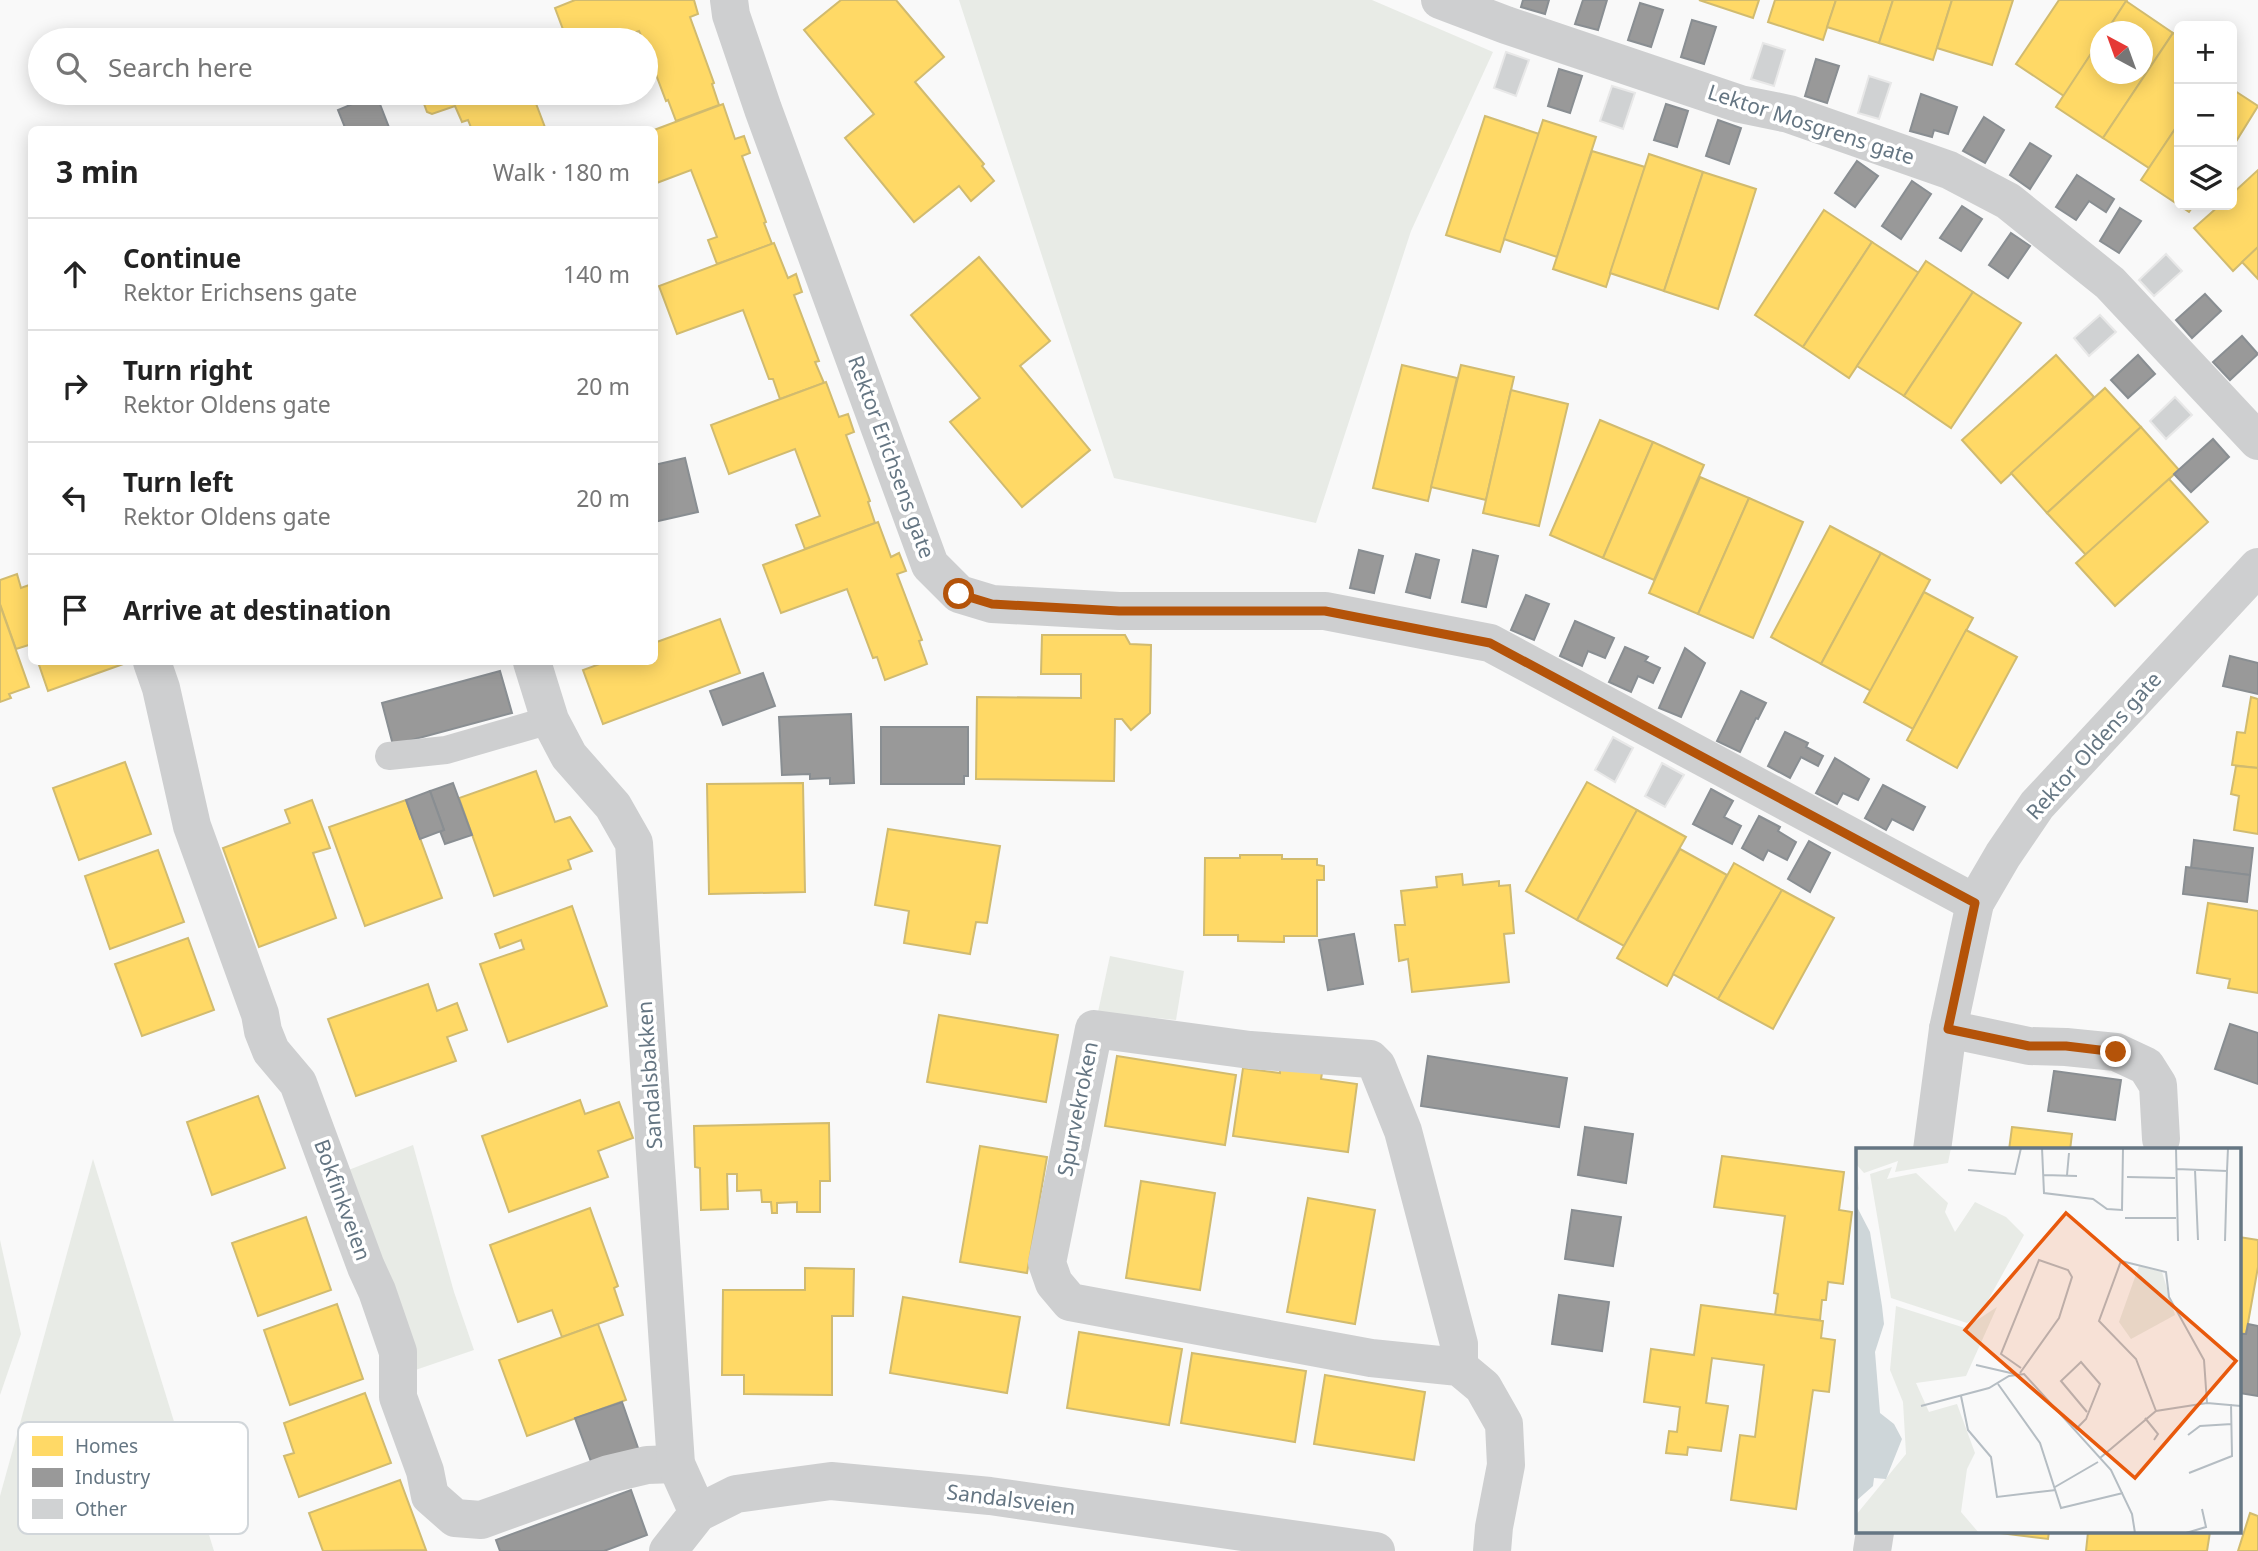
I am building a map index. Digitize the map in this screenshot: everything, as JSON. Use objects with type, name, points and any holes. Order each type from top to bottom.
[{"type":"street","name":"Rektor Erichsens gate","points":[[729,0],[731,15],[763,109],[930,565],[959,594],[992,604],[1119,611],[1325,611],[1490,643],[1975,903]]},
{"type":"street","name":"Lektor Mosgrens gate","points":[[1440,0],[1740,104],[1789,114],[1949,170],[2008,201],[2110,284],[2258,441]]},
{"type":"street","name":"Rektor Oldens gate","points":[[1932,1148],[1948,1029],[1975,903],[2037,805],[2258,567]]},
{"type":"street","name":"Bokfinkveien","points":[[153,665],[161,688],[192,826],[260,1014],[263,1031],[271,1051],[298,1083],[398,1352],[398,1397],[425,1471],[430,1496],[456,1518],[481,1520],[609,1474],[647,1465],[676,1464]]},
{"type":"street","name":"Sandalsbakken","points":[[533,665],[550,720],[569,756],[613,806],[634,843],[676,1464],[698,1513]]},
{"type":"street","name":"Spurvekroken","points":[[1094,1028],[1250,1050],[1370,1059],[1377,1066],[1403,1131],[1459,1344],[1460,1367],[1371,1357],[1070,1303],[1054,1283],[1047,1263],[1094,1028]]},
{"type":"street","points":[[1948,1029],[2029,1046],[2066,1046],[2116,1052],[2146,1066],[2158,1084],[2161,1139]]},
{"type":"street","points":[[1460,1367],[1483,1387],[1504,1424],[1506,1465],[1492,1551]]},
{"type":"street","name":"Sandalsveien","points":[[665,1549],[698,1513],[736,1494],[831,1481],[990,1496],[1376,1551]]},
{"type":"lane","points":[[389,756],[446,750],[550,720]]},
{"type":"shaded area","points":[[959,0],[1372,0],[1493,52],[1411,231],[1316,523],[1114,478]]},
{"type":"shaded area","points":[[1110,956],[1184,971],[1176,1020],[1098,1012]]},
{"type":"shaded area","points":[[413,1145],[454,1292],[474,1350],[389,1379],[333,1176]]},
{"type":"shaded area","points":[[93,1159],[174,1422],[20,1422]]},
{"type":"shaded area","points":[[0,1240],[21,1334],[0,1395]]},
{"type":"shaded area","points":[[18,1431],[18,1534],[209,1534],[214,1551],[0,1551],[0,1496]]},
{"type":"building: Homes","points":[[575,0],[694,0],[698,14],[690,17],[714,83],[712,84],[719,105],[676,121],[658,80],[658,28],[562,28],[555,8]]},
{"type":"building: Homes","points":[[841,0],[896,0],[944,57],[915,82],[984,164],[982,166],[994,181],[971,201],[959,186],[914,222],[845,138],[874,114],[804,30]]},
{"type":"building: Homes","points":[[1699,0],[1759,0],[1753,18]]},
{"type":"building: Homes","points":[[1775,0],[1836,0],[1823,40],[1768,22]]},
{"type":"building: Homes","points":[[1836,0],[1893,0],[1879,43],[1827,27]]},
{"type":"building: Homes","points":[[1893,0],[1952,0],[1933,60],[1879,43]]},
{"type":"building: Homes","points":[[1952,0],[2013,0],[1992,65],[1937,48]]},
{"type":"building: Homes","points":[[2059,0],[2127,0],[2113,21],[2090,21],[2090,56],[2064,96],[2016,64]]},
{"type":"building: Homes","points":[[2126,1],[2173,33],[2153,63],[2153,21],[2113,21]]},
{"type":"building: Homes","points":[[2174,34],[2174,130],[2149,168],[2103,138],[2139,84],[2153,84],[2153,63]]},
{"type":"building: Homes","points":[[2090,55],[2090,84],[2139,84],[2103,138],[2056,107]]},
{"type":"building: Homes","points":[[2237,92],[2258,106],[2237,140]]},
{"type":"building: Homes","points":[[723,104],[735,139],[744,136],[750,153],[742,156],[772,244],[717,264],[708,240],[717,237],[691,170],[658,182],[658,128]]},
{"type":"building: Homes","points":[[424,105],[537,105],[544,126],[470,126],[468,120],[462,122],[455,106],[432,114],[427,112]]},
{"type":"building: Homes","points":[[1485,116],[1539,134],[1500,252],[1446,235]]},
{"type":"building: Homes","points":[[1543,120],[1596,137],[1557,257],[1504,239]]},
{"type":"building: Homes","points":[[2174,130],[2174,202],[2141,180]]},
{"type":"building: Homes","points":[[1592,151],[1645,167],[1606,287],[1553,269]]},
{"type":"building: Homes","points":[[1649,154],[1703,172],[1664,291],[1610,273]]},
{"type":"building: Homes","points":[[2258,170],[2258,247],[2233,271],[2194,228],[2214,210],[2237,210],[2237,189]]},
{"type":"building: Homes","points":[[1703,172],[1756,189],[1718,309],[1664,291]]},
{"type":"building: Homes","points":[[1824,210],[1872,242],[1803,347],[1755,315]]},
{"type":"building: Homes","points":[[1872,242],[1919,273],[1849,378],[1803,347]]},
{"type":"building: Homes","points":[[774,243],[788,278],[796,274],[802,292],[794,295],[819,361],[815,362],[824,383],[780,399],[773,379],[769,379],[743,310],[677,334],[659,286]]},
{"type":"building: Homes","points":[[2258,247],[2258,279],[2242,262]]},
{"type":"building: Homes","points":[[979,257],[1050,341],[1020,366],[1090,450],[1022,507],[950,422],[980,398],[911,315]]},
{"type":"building: Homes","points":[[1926,261],[1973,292],[1904,396],[1857,366]]},
{"type":"building: Homes","points":[[1973,292],[2021,323],[1951,428],[1904,396]]},
{"type":"building: Homes","points":[[2056,355],[2094,397],[2001,483],[1962,440]]},
{"type":"building: Homes","points":[[1402,365],[1457,378],[1428,501],[1373,488]]},
{"type":"building: Homes","points":[[1461,365],[1514,377],[1486,500],[1431,487]]},
{"type":"building: Homes","points":[[826,382],[839,417],[848,414],[854,432],[846,435],[870,501],[868,502],[875,523],[805,549],[796,525],[820,516],[795,449],[729,474],[711,425]]},
{"type":"building: Homes","points":[[2105,388],[2141,427],[2047,513],[2011,473]]},
{"type":"building: Homes","points":[[1511,390],[1568,404],[1539,526],[1483,513]]},
{"type":"building: Homes","points":[[1600,420],[1653,442],[1603,558],[1550,535]]},
{"type":"building: Homes","points":[[2141,427],[2179,470],[2086,555],[2047,513]]},
{"type":"building: Homes","points":[[1653,442],[1704,465],[1654,580],[1603,558]]},
{"type":"building: Homes","points":[[1700,477],[1749,498],[1698,614],[1649,593]]},
{"type":"building: Homes","points":[[2169,479],[2208,522],[2115,606],[2076,563]]},
{"type":"building: Homes","points":[[1749,498],[1803,522],[1753,638],[1698,614]]},
{"type":"building: Homes","points":[[878,522],[891,557],[899,553],[906,571],[897,574],[922,640],[919,641],[927,664],[885,680],[877,657],[873,658],[847,589],[781,613],[763,565]]},
{"type":"building: Homes","points":[[1830,526],[1881,553],[1821,664],[1771,637]]},
{"type":"building: Homes","points":[[1881,553],[1930,580],[1871,691],[1821,664]]},
{"type":"building: Homes","points":[[17,574],[21,588],[28,585],[28,645],[16,649],[0,604],[0,580]]},
{"type":"building: Homes","points":[[1924,592],[1973,618],[1913,729],[1864,702]]},
{"type":"building: Homes","points":[[0,605],[29,687],[9,694],[11,698],[0,702]]},
{"type":"building: Homes","points":[[720,619],[740,673],[603,724],[583,670],[597,665],[658,665],[658,642]]},
{"type":"building: Homes","points":[[1966,630],[2017,657],[1957,768],[1907,740]]},
{"type":"building: Homes","points":[[1042,635],[1125,635],[1130,644],[1151,645],[1150,713],[1131,730],[1122,719],[1115,719],[1114,781],[976,779],[977,697],[1081,698],[1081,674],[1041,674]]},
{"type":"building: Homes","points":[[39,665],[120,665],[48,691]]},
{"type":"building: Homes","points":[[2251,697],[2258,699],[2258,768],[2232,765],[2237,732],[2245,733]]},
{"type":"building: Homes","points":[[125,762],[151,834],[79,860],[53,788]]},
{"type":"building: Homes","points":[[2236,766],[2258,768],[2258,834],[2234,830],[2239,796],[2231,794]]},
{"type":"building: Homes","points":[[536,771],[555,822],[570,817],[592,851],[568,860],[571,869],[494,896],[459,798]]},
{"type":"building: Homes","points":[[1587,782],[1637,810],[1577,920],[1526,891]]},
{"type":"building: Homes","points":[[803,783],[805,892],[709,894],[707,784]]},
{"type":"building: Homes","points":[[312,800],[330,848],[313,853],[336,918],[259,947],[223,848],[290,823],[285,810]]},
{"type":"building: Homes","points":[[406,800],[442,898],[365,926],[329,827]]},
{"type":"building: Homes","points":[[1637,810],[1686,837],[1624,946],[1577,920]]},
{"type":"building: Homes","points":[[888,829],[1000,846],[987,923],[976,922],[970,954],[904,943],[909,911],[875,905]]},
{"type":"building: Homes","points":[[1680,849],[1727,875],[1667,986],[1617,958]]},
{"type":"building: Homes","points":[[158,850],[184,922],[110,949],[85,876]]},
{"type":"building: Homes","points":[[1240,855],[1282,855],[1282,859],[1317,859],[1317,865],[1324,866],[1324,880],[1317,880],[1317,936],[1284,936],[1284,942],[1238,941],[1238,935],[1204,935],[1205,858],[1240,858]]},
{"type":"building: Homes","points":[[1734,863],[1782,890],[1718,999],[1673,974]]},
{"type":"building: Homes","points":[[1462,874],[1463,885],[1499,881],[1499,886],[1510,885],[1514,933],[1504,934],[1509,982],[1412,992],[1408,959],[1399,961],[1395,925],[1405,925],[1401,891],[1437,887],[1436,877]]},
{"type":"building: Homes","points":[[1782,890],[1834,918],[1773,1029],[1718,999]]},
{"type":"building: Homes","points":[[2208,903],[2258,911],[2258,993],[2228,988],[2230,979],[2197,973]]},
{"type":"building: Homes","points":[[572,906],[607,1006],[508,1042],[480,964],[524,949],[521,940],[500,948],[495,934]]},
{"type":"building: Homes","points":[[188,938],[214,1010],[142,1036],[115,964]]},
{"type":"building: Homes","points":[[428,984],[437,1011],[457,1003],[467,1030],[447,1037],[456,1061],[356,1096],[328,1019]]},
{"type":"building: Homes","points":[[939,1015],[1058,1035],[1046,1102],[927,1082]]},
{"type":"building: Homes","points":[[1117,1056],[1236,1075],[1225,1145],[1105,1126]]},
{"type":"building: Homes","points":[[1280,1067],[1322,1073],[1321,1079],[1357,1084],[1348,1152],[1233,1136],[1243,1068],[1280,1073]]},
{"type":"building: Homes","points":[[258,1096],[285,1168],[212,1195],[187,1122]]},
{"type":"building: Homes","points":[[580,1100],[585,1114],[619,1102],[633,1138],[598,1151],[608,1177],[509,1212],[482,1136]]},
{"type":"building: Homes","points":[[829,1123],[830,1181],[820,1181],[820,1212],[797,1212],[797,1202],[777,1203],[777,1213],[772,1213],[771,1202],[762,1202],[761,1190],[737,1191],[737,1174],[727,1174],[728,1209],[701,1210],[700,1168],[695,1167],[694,1126]]},
{"type":"building: Homes","points":[[2012,1127],[2072,1134],[2070,1148],[2009,1148]]},
{"type":"building: Homes","points":[[980,1146],[1047,1157],[1027,1273],[960,1262]]},
{"type":"building: Homes","points":[[1722,1156],[1844,1172],[1839,1210],[1852,1212],[1843,1284],[1828,1282],[1826,1300],[1822,1300],[1820,1320],[1775,1315],[1778,1294],[1774,1293],[1785,1216],[1714,1207]]},
{"type":"building: Homes","points":[[1141,1181],[1215,1193],[1200,1290],[1126,1278]]},
{"type":"building: Homes","points":[[1308,1198],[1375,1210],[1355,1324],[1287,1312]]},
{"type":"building: Homes","points":[[590,1208],[618,1286],[614,1288],[623,1315],[562,1337],[552,1310],[518,1322],[490,1245]]},
{"type":"building: Homes","points":[[306,1217],[331,1290],[258,1316],[232,1243]]},
{"type":"building: Homes","points":[[2240,1237],[2258,1240],[2258,1267],[2246,1334],[2240,1333]]},
{"type":"building: Homes","points":[[805,1268],[854,1269],[853,1316],[832,1316],[832,1395],[744,1394],[744,1375],[722,1375],[723,1290],[805,1290]]},
{"type":"building: Homes","points":[[903,1297],[1020,1317],[1007,1393],[890,1373]]},
{"type":"building: Homes","points":[[337,1304],[363,1379],[290,1405],[264,1330]]},
{"type":"building: Homes","points":[[1701,1305],[1823,1321],[1821,1338],[1835,1340],[1829,1392],[1813,1390],[1796,1509],[1731,1500],[1740,1435],[1755,1437],[1764,1365],[1712,1358],[1706,1403],[1728,1406],[1721,1451],[1688,1447],[1687,1455],[1666,1453],[1669,1431],[1677,1432],[1680,1407],[1644,1402],[1651,1349],[1694,1355]]},
{"type":"building: Homes","points":[[598,1324],[626,1400],[527,1436],[499,1360]]},
{"type":"building: Homes","points":[[1079,1332],[1182,1349],[1169,1425],[1067,1408]]},
{"type":"building: Homes","points":[[1192,1353],[1306,1371],[1295,1442],[1181,1423]]},
{"type":"building: Homes","points":[[1325,1375],[1425,1392],[1414,1460],[1314,1444]]},
{"type":"building: Homes","points":[[365,1393],[391,1463],[299,1497],[284,1456],[294,1453],[284,1423]]},
{"type":"building: Homes","points":[[400,1480],[426,1550],[323,1551],[309,1513]]},
{"type":"building: Homes","points":[[2250,1513],[2258,1516],[2258,1551],[2238,1551]]},
{"type":"building: Homes","points":[[2008,1534],[2049,1534],[2048,1539]]},
{"type":"building: Homes","points":[[2088,1534],[2210,1534],[2207,1551],[2086,1551]]},
{"type":"building: Industry","points":[[1523,0],[1549,0],[1545,14],[1521,7]]},
{"type":"building: Industry","points":[[1583,0],[1607,0],[1598,30],[1575,24]]},
{"type":"building: Industry","points":[[1640,3],[1663,10],[1651,47],[1628,40]]},
{"type":"building: Industry","points":[[1692,20],[1716,27],[1704,64],[1681,57]]},
{"type":"building: Industry","points":[[1816,59],[1839,66],[1827,103],[1805,96]]},
{"type":"building: Industry","points":[[1559,69],[1582,76],[1570,113],[1548,106]]},
{"type":"building: Industry","points":[[1921,94],[1957,107],[1948,134],[1934,130],[1932,137],[1910,131]]},
{"type":"building: Industry","points":[[1666,104],[1688,111],[1677,147],[1654,140]]},
{"type":"building: Industry","points":[[350,105],[380,105],[388,126],[344,126],[338,110]]},
{"type":"building: Industry","points":[[1984,117],[2004,130],[1985,163],[1963,151]]},
{"type":"building: Industry","points":[[1718,120],[1741,128],[1729,164],[1706,156]]},
{"type":"building: Industry","points":[[2030,143],[2051,156],[2030,189],[2010,175]]},
{"type":"building: Industry","points":[[1857,161],[1878,176],[1855,207],[1835,193]]},
{"type":"building: Industry","points":[[2077,175],[2114,199],[2106,212],[2089,201],[2076,220],[2056,207]]},
{"type":"building: Industry","points":[[1912,181],[1931,194],[1901,239],[1882,226]]},
{"type":"building: Industry","points":[[1962,206],[1982,219],[1961,251],[1940,238]]},
{"type":"building: Industry","points":[[2120,208],[2141,221],[2119,253],[2100,241]]},
{"type":"building: Industry","points":[[2011,233],[2030,246],[2008,278],[1989,265]]},
{"type":"building: Industry","points":[[2205,294],[2221,311],[2192,338],[2176,320]]},
{"type":"building: Industry","points":[[2242,336],[2258,354],[2230,380],[2213,362]]},
{"type":"building: Industry","points":[[2138,355],[2155,374],[2128,398],[2111,380]]},
{"type":"building: Industry","points":[[2213,439],[2229,457],[2191,492],[2174,474]]},
{"type":"building: Industry","points":[[685,458],[698,512],[658,521],[658,464]]},
{"type":"building: Industry","points":[[1359,550],[1383,556],[1374,593],[1350,588]]},
{"type":"building: Industry","points":[[1473,550],[1498,556],[1486,607],[1462,602]]},
{"type":"building: Industry","points":[[1416,554],[1439,560],[1430,598],[1406,592]]},
{"type":"building: Industry","points":[[1526,595],[1549,604],[1534,640],[1511,630]]},
{"type":"building: Industry","points":[[1575,621],[1614,638],[1605,658],[1588,651],[1582,666],[1560,656]]},
{"type":"building: Industry","points":[[1625,647],[1648,657],[1645,661],[1660,668],[1653,683],[1638,676],[1631,692],[1609,682]]},
{"type":"building: Industry","points":[[1685,648],[1705,663],[1681,717],[1659,708]]},
{"type":"building: Industry","points":[[2230,656],[2258,663],[2258,694],[2223,686]]},
{"type":"building: Industry","points":[[500,671],[512,713],[393,745],[382,703]]},
{"type":"building: Industry","points":[[763,673],[775,706],[723,725],[710,691]]},
{"type":"building: Industry","points":[[1741,691],[1766,703],[1740,752],[1717,741]]},
{"type":"building: Industry","points":[[851,714],[854,783],[830,784],[830,778],[810,779],[810,774],[782,775],[779,717]]},
{"type":"building: Industry","points":[[881,727],[968,727],[968,776],[964,776],[964,784],[881,784]]},
{"type":"building: Industry","points":[[1785,732],[1808,743],[1806,747],[1823,756],[1818,766],[1801,757],[1790,778],[1768,766]]},
{"type":"building: Industry","points":[[1835,758],[1869,779],[1858,800],[1843,793],[1837,804],[1816,793]]},
{"type":"building: Industry","points":[[453,783],[472,835],[445,844],[440,831],[444,830],[430,791]]},
{"type":"building: Industry","points":[[1883,785],[1925,807],[1913,830],[1892,819],[1886,830],[1865,818]]},
{"type":"building: Industry","points":[[1711,789],[1733,801],[1724,817],[1741,826],[1732,844],[1693,824]]},
{"type":"building: Industry","points":[[430,791],[444,830],[420,839],[406,800]]},
{"type":"building: Industry","points":[[1759,816],[1780,827],[1778,831],[1796,842],[1787,860],[1768,850],[1763,860],[1742,848]]},
{"type":"building: Industry","points":[[2194,840],[2253,848],[2250,875],[2191,868]]},
{"type":"building: Industry","points":[[1809,841],[1830,853],[1810,892],[1788,879]]},
{"type":"building: Industry","points":[[2186,867],[2250,875],[2247,902],[2183,894]]},
{"type":"building: Industry","points":[[1354,934],[1363,984],[1328,990],[1319,940]]},
{"type":"building: Industry","points":[[2230,1024],[2258,1033],[2258,1084],[2215,1069]]},
{"type":"building: Industry","points":[[1428,1056],[1567,1078],[1559,1127],[1421,1106]]},
{"type":"building: Industry","points":[[2054,1071],[2121,1080],[2115,1120],[2048,1111]]},
{"type":"building: Industry","points":[[1585,1127],[1633,1134],[1626,1183],[1578,1175]]},
{"type":"building: Industry","points":[[1572,1210],[1621,1217],[1613,1266],[1565,1259]]},
{"type":"building: Industry","points":[[1559,1295],[1609,1302],[1602,1351],[1552,1344]]},
{"type":"building: Industry","points":[[2248,1324],[2258,1326],[2258,1396],[2240,1393],[2240,1342],[2241,1334],[2246,1334]]},
{"type":"building: Industry","points":[[622,1402],[639,1451],[593,1467],[575,1418]]},
{"type":"building: Industry","points":[[631,1490],[647,1535],[604,1551],[500,1551],[496,1540]]},
{"type":"building: Other","points":[[1763,43],[1785,50],[1774,86],[1751,79]]},
{"type":"building: Other","points":[[1506,52],[1529,60],[1516,96],[1494,88]]},
{"type":"building: Other","points":[[1869,76],[1891,83],[1879,119],[1858,113]]},
{"type":"building: Other","points":[[1612,86],[1635,93],[1623,129],[1600,121]]},
{"type":"building: Other","points":[[2166,254],[2182,271],[2154,296],[2139,280]]},
{"type":"building: Other","points":[[2100,315],[2116,332],[2089,356],[2074,338]]},
{"type":"building: Other","points":[[2175,397],[2192,415],[2166,439],[2150,421]]},
{"type":"building: Other","points":[[1613,737],[1633,748],[1615,782],[1595,770]]},
{"type":"building: Other","points":[[1662,763],[1684,775],[1665,807],[1645,796]]},
{"type":"route","points":[[959,594],[992,604],[1119,611],[1325,611],[1490,643],[1975,903],[1948,1029],[2029,1046],[2066,1046],[2116,1052]]}]
